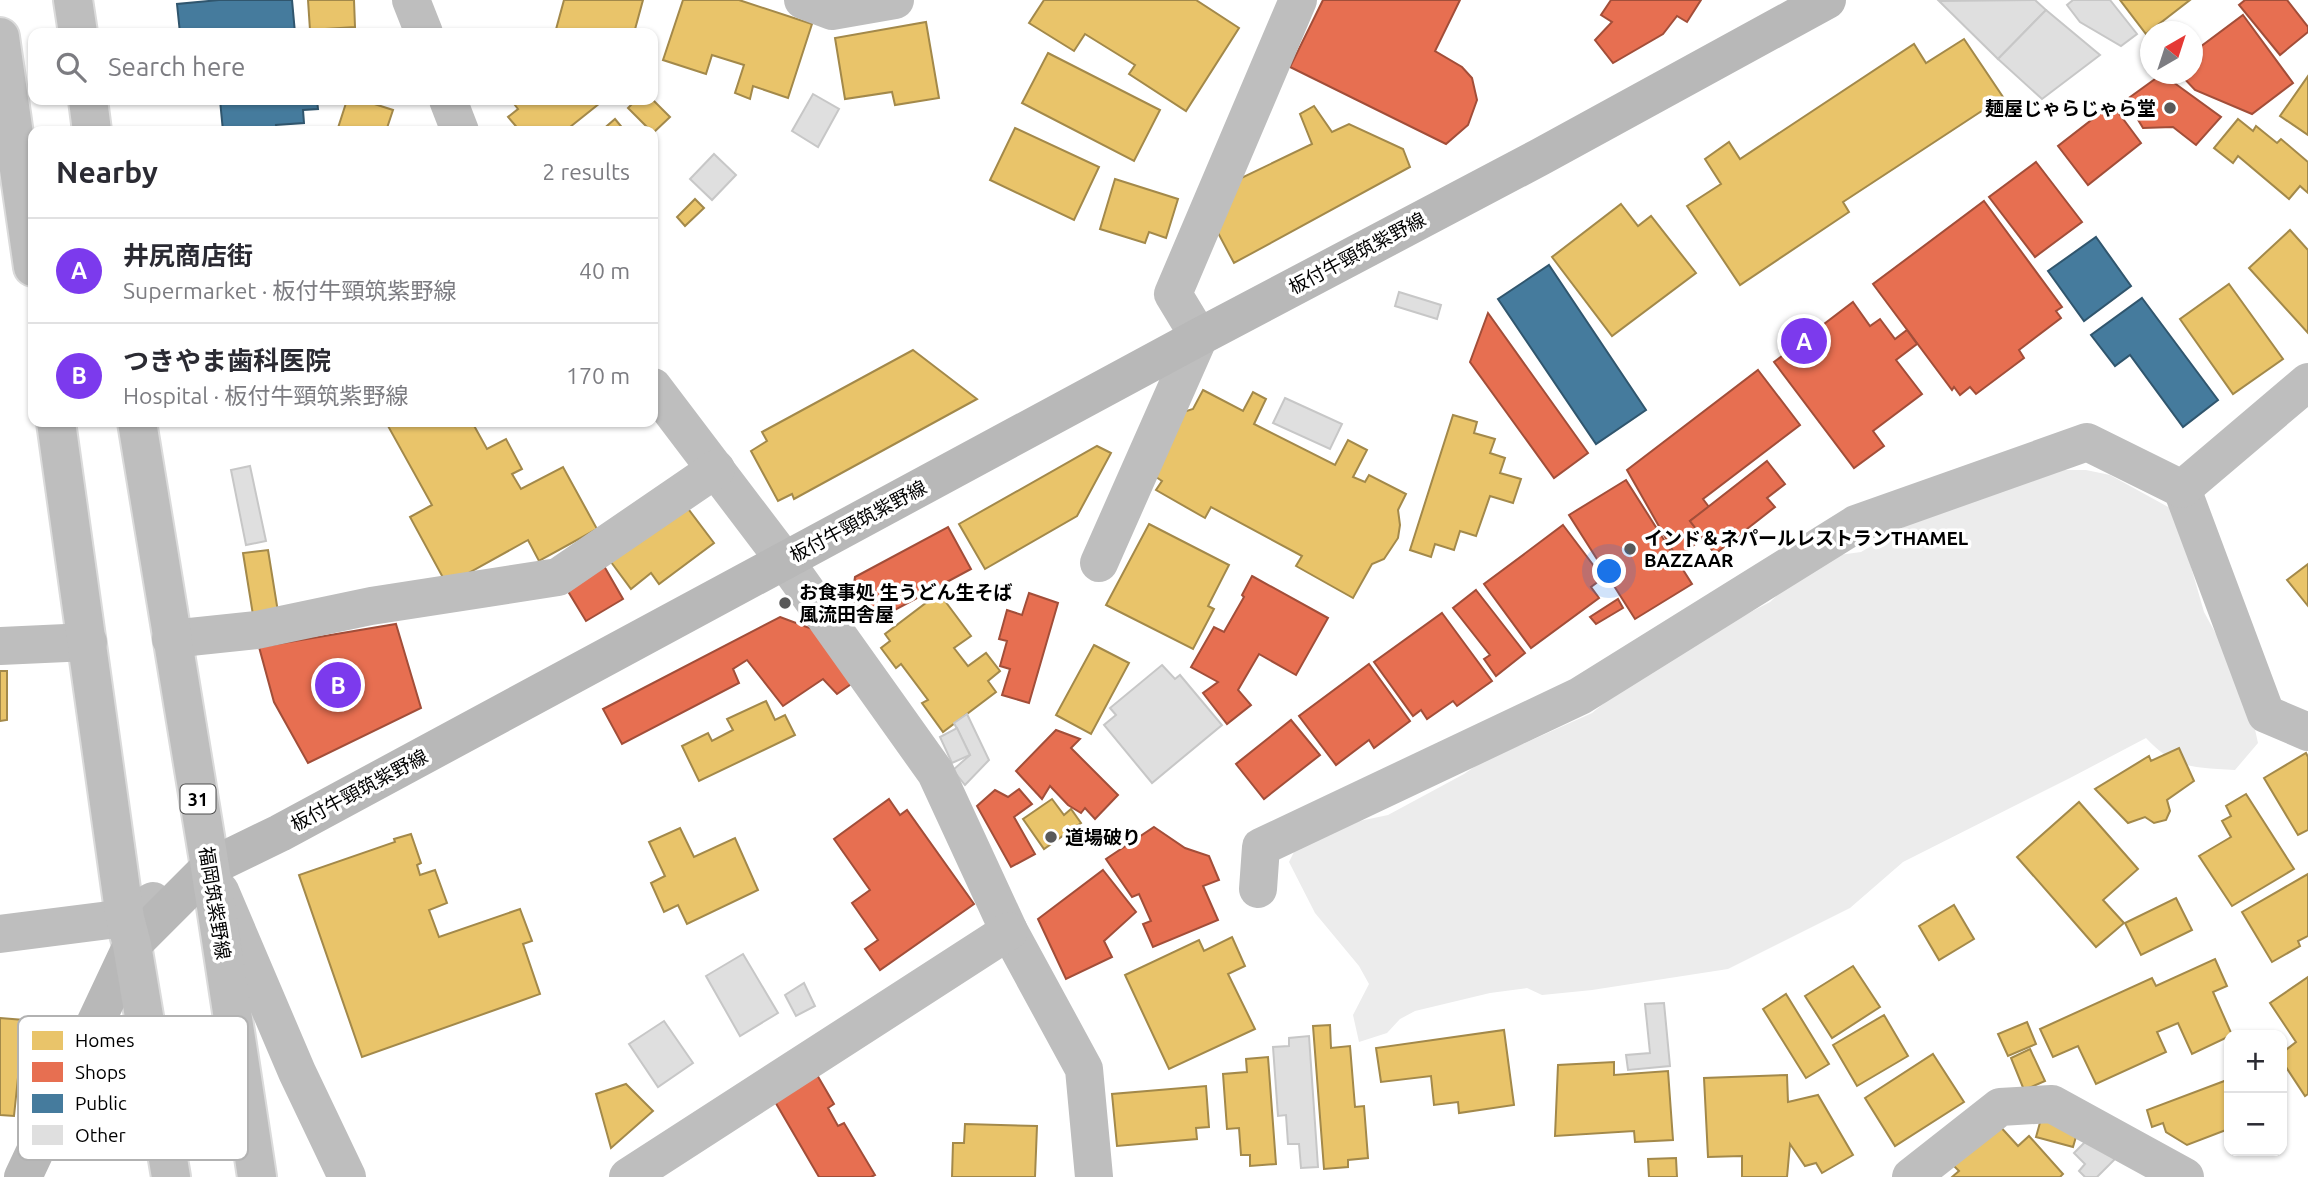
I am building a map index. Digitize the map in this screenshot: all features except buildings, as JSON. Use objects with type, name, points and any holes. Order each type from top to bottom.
[{"type":"main road","name":"板付牛頸筑紫野線","points":[[92,1016],[128,931],[210,867],[292,826],[1199,337],[1540,157],[1827,0]]},
{"type":"main road","name":"板付牛頸筑紫野線","points":[[23,1177],[30,1160]]},
{"type":"street","points":[[74,0],[77,28]]},
{"type":"street","points":[[411,0],[422,28]]},
{"type":"street","points":[[803,0],[832,10],[895,0]]},
{"type":"street","points":[[1099,563],[1199,337],[1173,295],[1298,0]]},
{"type":"street","points":[[0,37],[28,232]]},
{"type":"street","points":[[89,105],[91,126]]},
{"type":"street","points":[[450,105],[458,126]]},
{"type":"street","points":[[2182,489],[2308,382]]},
{"type":"street","points":[[658,394],[785,561],[936,773],[1009,931],[1084,1069],[1094,1177]]},
{"type":"street","points":[[57,427],[128,931],[143,1016]]},
{"type":"street","name":"福岡筑紫野線","points":[[138,427],[233,1016]]},
{"type":"street","points":[[1258,889],[1261,847],[1580,696],[1856,524],[2087,442],[2182,489],[2266,714],[2308,732]]},
{"type":"street","points":[[171,639],[257,630],[371,606],[558,577],[716,469]]},
{"type":"street","points":[[0,646],[88,642]]},
{"type":"street","points":[[210,867],[296,1072],[347,1177]]},
{"type":"street","points":[[0,934],[128,931]]},
{"type":"street","points":[[628,1177],[1009,931]]},
{"type":"street","points":[[1911,1177],[2000,1107],[2052,1104],[2185,1177]]},
{"type":"street","name":"福岡筑紫野線","points":[[248,1118],[257,1177]]},
{"type":"shaded area","points":[[2053,470],[2086,470],[2110,475],[2170,508],[2185,546],[2204,612],[2246,689],[2258,743],[2235,770],[2186,765],[2167,756],[2146,738],[1903,862],[1850,908],[1728,969],[1592,990],[1542,995],[1527,988],[1490,993],[1415,1011],[1400,1019],[1387,1033],[1359,1042],[1353,1015],[1369,984],[1359,966],[1315,913],[1289,862],[1300,840],[1350,823],[1388,815],[1464,774],[1496,752],[1523,744],[1592,713],[1618,692],[1714,631],[1770,602],[1814,561],[1861,552],[1909,524]]},
{"type":"place","name":"麺屋じゃらじゃら堂","points":[[2170,108]]},
{"type":"place","name":"井尻商店街","points":[[1804,341]]},
{"type":"place","name":"インド＆ネパールレストランTHAMEL BAZZAAR","points":[[1630,549]]},
{"type":"place","name":"お食事処 生うどん生そば 風流田舎屋","points":[[785,603]]},
{"type":"place","name":"つきやま歯科医院","points":[[338,685]]},
{"type":"place","name":"道場破り","points":[[1051,837]]}]
